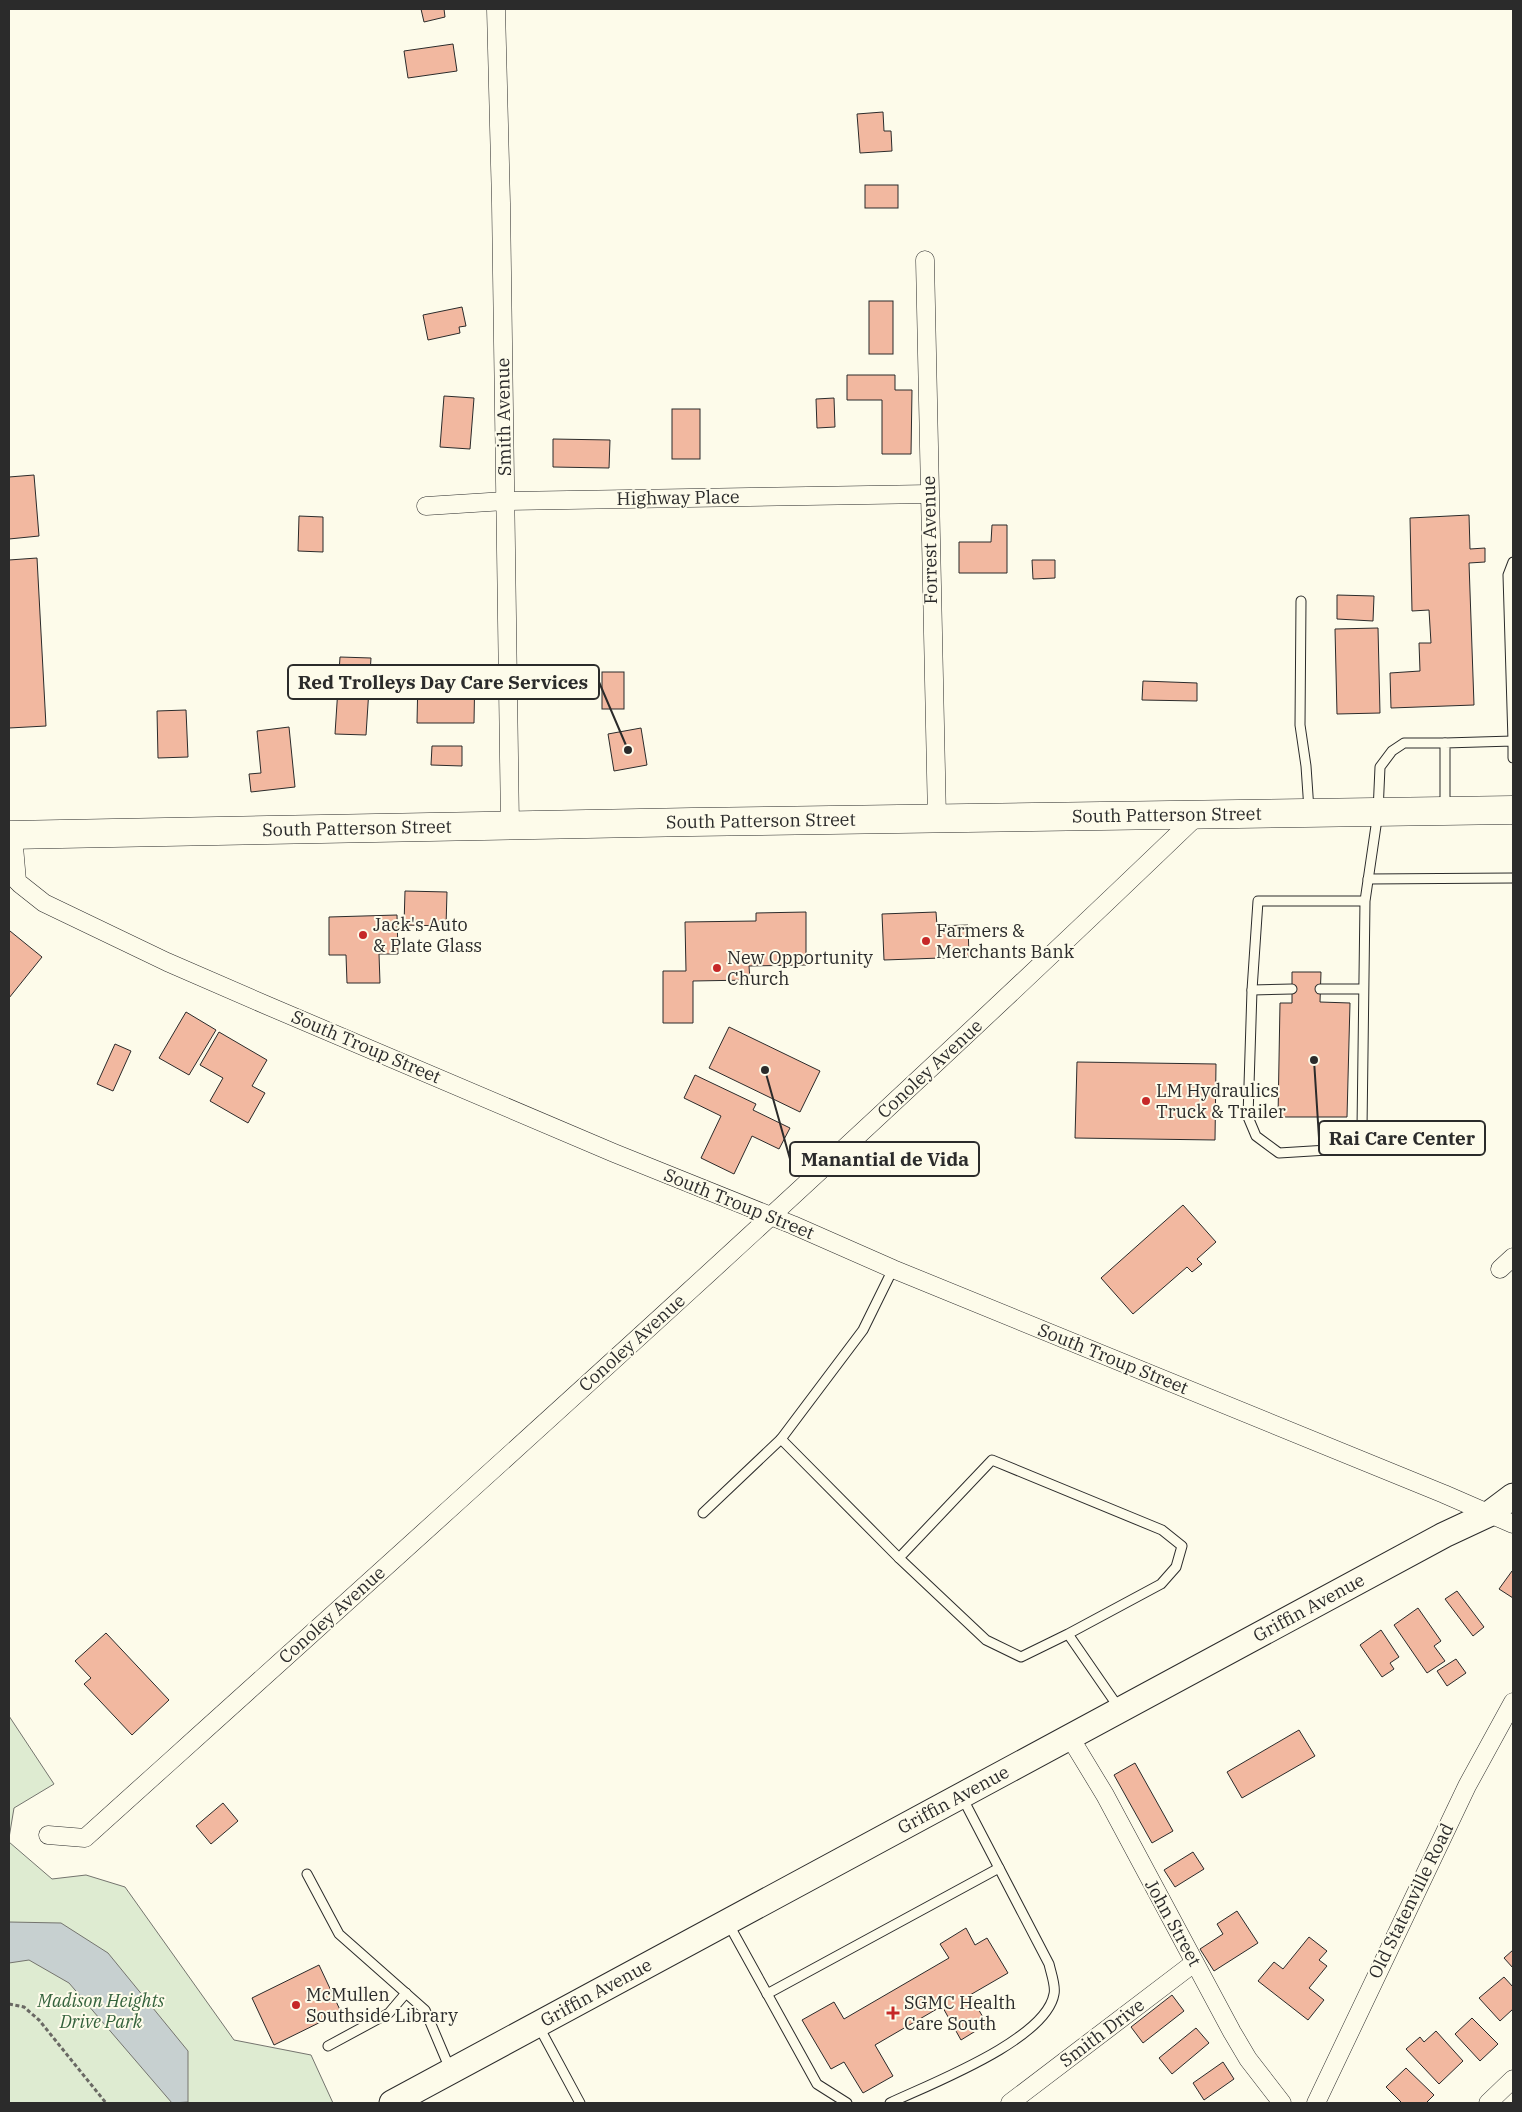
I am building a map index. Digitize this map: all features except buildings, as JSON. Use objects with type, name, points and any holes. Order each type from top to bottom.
[{"type":"main road","name":"South Patterson Street","points":[[11,835],[1513,810]]},
{"type":"main road","name":"Griffin Avenue","points":[[392,2103],[1071,1739],[1436,1540],[1489,1514],[1513,1496]]},
{"type":"street","name":"Smith Avenue","points":[[496,9],[501,203],[510,826]]},
{"type":"street","name":"Forrest Avenue","points":[[925,260],[937,819]]},
{"type":"street","name":"Highway Place","points":[[426,506],[505,501],[929,494]]},
{"type":"street","name":"Conoley Avenue","points":[[48,1835],[86,1838],[769,1217],[1042,965],[1198,815]]},
{"type":"street","name":"South Troup Street","points":[[11,835],[17,881],[44,903],[167,962],[614,1153],[769,1217],[793,1225],[893,1269],[1513,1524]]},
{"type":"street","name":"Old Statenville Road","points":[[1316,2103],[1467,1786],[1513,1702]]},
{"type":"street","name":"John Street","points":[[1071,1739],[1105,1795],[1194,1963],[1248,2059],[1282,2103]]},
{"type":"street","name":"Smith Drive","points":[[1010,2103],[1194,1963]]},
{"type":"street","points":[[1488,2103],[1513,2079]]},
{"type":"lane","points":[[1513,562],[1508,575],[1511,602],[1513,758]]},
{"type":"lane","points":[[1301,601],[1300,725],[1306,766],[1309,813]]},
{"type":"lane","points":[[1365,901],[1258,901],[1252,990],[1248,1117],[1256,1136],[1280,1153],[1344,1149],[1362,1128],[1365,901],[1378,812],[1380,767],[1392,750],[1404,743],[1513,742]]},
{"type":"lane","points":[[1445,743],[1446,810]]},
{"type":"lane","points":[[1368,879],[1513,878]]},
{"type":"lane","points":[[1320,989],[1363,989]]},
{"type":"lane","points":[[1252,990],[1292,990]]},
{"type":"lane","points":[[703,1512],[781,1439],[863,1330],[893,1269]]},
{"type":"lane","points":[[781,1439],[899,1558],[986,1640],[1021,1658],[1161,1584],[1176,1567],[1182,1546],[1162,1530],[992,1460],[899,1558]]},
{"type":"lane","points":[[1068,1634],[1121,1711]]},
{"type":"lane","points":[[890,2103],[1007,2047],[1044,2016],[1055,1994],[1049,1964],[962,1797]]},
{"type":"lane","points":[[768,1994],[999,1868]]},
{"type":"lane","points":[[307,1874],[339,1934],[425,2010],[451,2072]]},
{"type":"lane","points":[[728,1923],[817,2084],[847,2103]]},
{"type":"lane","points":[[328,2046],[390,2013],[406,1993]]},
{"type":"lane","points":[[538,2025],[580,2103]]},
{"type":"path","points":[[9,2004],[24,2007],[39,2020],[106,2103]]},
{"type":"green space","points":[[9,1716],[54,1784],[14,1808],[9,1838]]},
{"type":"green space","name":"Madison Heights Drive Park","points":[[9,1842],[52,1879],[86,1875],[125,1887],[234,2040],[311,2055],[333,2103],[9,2103]]},
{"type":"shaded area","points":[[9,1922],[61,1923],[108,1953],[188,2051],[188,2102],[172,2103],[69,1983],[29,1960],[9,1963]]},
{"type":"place","name":"Red Trolleys Day Care Services","points":[[628,750]]},
{"type":"place","name":"Jack's Auto & Plate Glass","points":[[363,935]]},
{"type":"place","name":"Farmers & Merchants Bank","points":[[926,941]]},
{"type":"place","name":"New Opportunity Church","points":[[717,968]]},
{"type":"place","name":"Rai Care Center","points":[[1314,1060]]},
{"type":"place","name":"Manantial de Vida","points":[[765,1070]]},
{"type":"place","name":"LM Hydraulics Truck & Trailer","points":[[1146,1101]]},
{"type":"place","name":"McMullen Southside Library","points":[[296,2005]]},
{"type":"place","name":"SGMC Health Care South","points":[[893,2013]]}]
